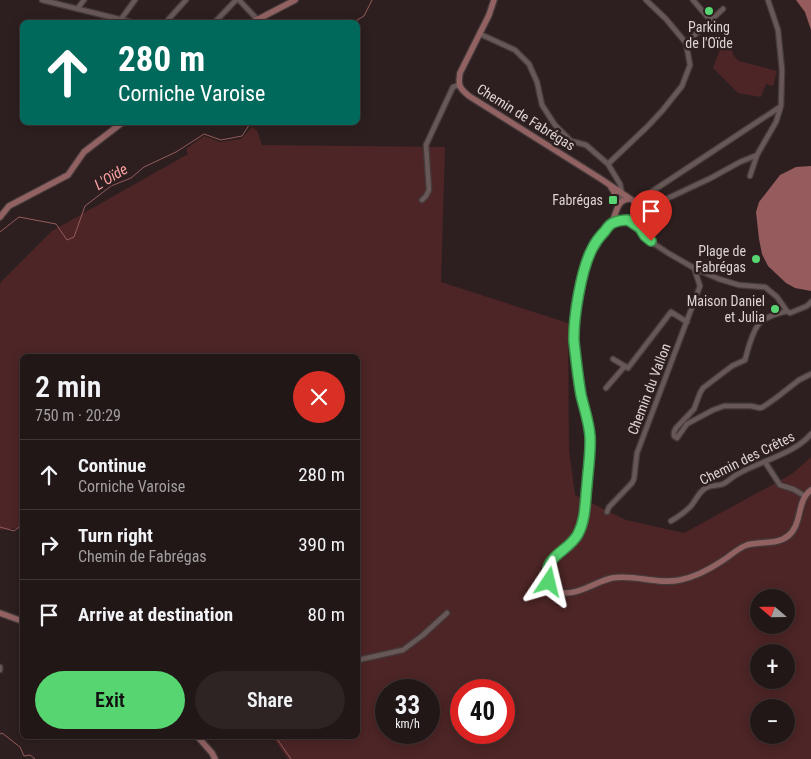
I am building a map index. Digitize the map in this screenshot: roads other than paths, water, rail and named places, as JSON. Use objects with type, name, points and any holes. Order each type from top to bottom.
[{"type":"street","points":[[42,0],[78,8],[117,20]]},
{"type":"street","points":[[78,8],[84,0]]},
{"type":"street","points":[[121,20],[135,0]]},
{"type":"street","points":[[217,20],[238,0],[255,20]]},
{"type":"street","points":[[258,20],[295,0]]},
{"type":"street","name":"Chemin de Fabrégas","points":[[494,0],[489,15],[460,72],[458,81],[462,91],[635,200]]},
{"type":"street","points":[[608,164],[662,111],[682,86],[690,65],[686,43],[666,19],[646,0]]},
{"type":"street","points":[[693,0],[711,21]]},
{"type":"street","points":[[750,176],[757,155],[776,122],[781,106],[782,70],[778,30],[768,0]]},
{"type":"street","points":[[168,20],[184,1]]},
{"type":"street","points":[[686,43],[723,9]]},
{"type":"street","points":[[480,34],[515,50],[529,64],[537,82],[542,105],[555,125],[571,141],[586,145],[608,164],[620,184],[622,193],[612,223],[592,248],[580,289],[574,321],[574,340],[578,380],[590,435],[584,516],[578,536],[552,559],[549,564],[547,570],[549,582],[558,592],[569,593],[619,577],[669,581],[694,576],[719,563],[743,547],[786,538],[796,527],[805,496],[811,490]]},
{"type":"street","points":[[422,200],[428,190],[426,145],[453,87],[459,84]]},
{"type":"street","points":[[635,200],[781,106]]},
{"type":"street","points":[[0,217],[9,206],[68,175],[84,152],[119,125]]},
{"type":"street","points":[[619,206],[624,200],[652,203],[662,201],[757,155]]},
{"type":"street","points":[[610,185],[619,206],[619,215],[640,228]]},
{"type":"street","points":[[635,200],[640,228],[653,243],[694,268],[739,285],[765,287],[777,297],[788,312]]},
{"type":"street","points":[[612,223],[634,218],[637,215]]},
{"type":"street","name":"Chemin du Vallon","points":[[607,512],[609,507],[634,479],[637,453],[700,286],[694,268]]},
{"type":"street","points":[[811,302],[807,306],[772,316],[758,324],[751,338],[745,360],[732,366],[703,388],[694,409],[676,428],[674,436],[678,438],[687,424],[724,406],[763,407],[799,380],[811,374]]},
{"type":"street","points":[[613,359],[628,368],[671,312],[687,322]]},
{"type":"street","points":[[606,388],[625,366]]},
{"type":"street","name":"Chemin des Crêtes","points":[[671,521],[682,515],[707,487],[724,484],[736,474],[800,445],[811,434]]},
{"type":"street","points":[[766,462],[780,485],[793,489],[805,496]]},
{"type":"street","points":[[0,613],[20,620]]},
{"type":"street","points":[[360,660],[403,650],[447,613]]},
{"type":"street","points":[[200,739],[215,759]]},
{"type":"waterway","name":"L'Oïde","points":[[357,20],[364,16],[372,0]]},
{"type":"waterway","name":"L'Oïde","points":[[0,232],[19,217],[56,224],[67,240],[74,237],[85,206],[111,186],[131,178],[144,167],[176,152],[204,134],[221,140],[242,136],[249,125]]},
{"type":"waterway","name":"L'Oïde","points":[[0,527],[14,531],[20,526]]},
{"type":"waterway","name":"L'Oïde","points":[[0,734],[2,733],[20,747],[24,756],[30,755],[35,759]]},
{"type":"waterway","name":"L'Oïde","points":[[277,739],[291,759]]},
{"type":"place","name":"Parking de l'Oïde","points":[[709,11]]},
{"type":"place","name":"Fabrégas","points":[[613,200]]},
{"type":"place","name":"Plage de Fabrégas","points":[[756,259]]},
{"type":"place","name":"Maison Daniel et Julia","points":[[775,309]]}]
